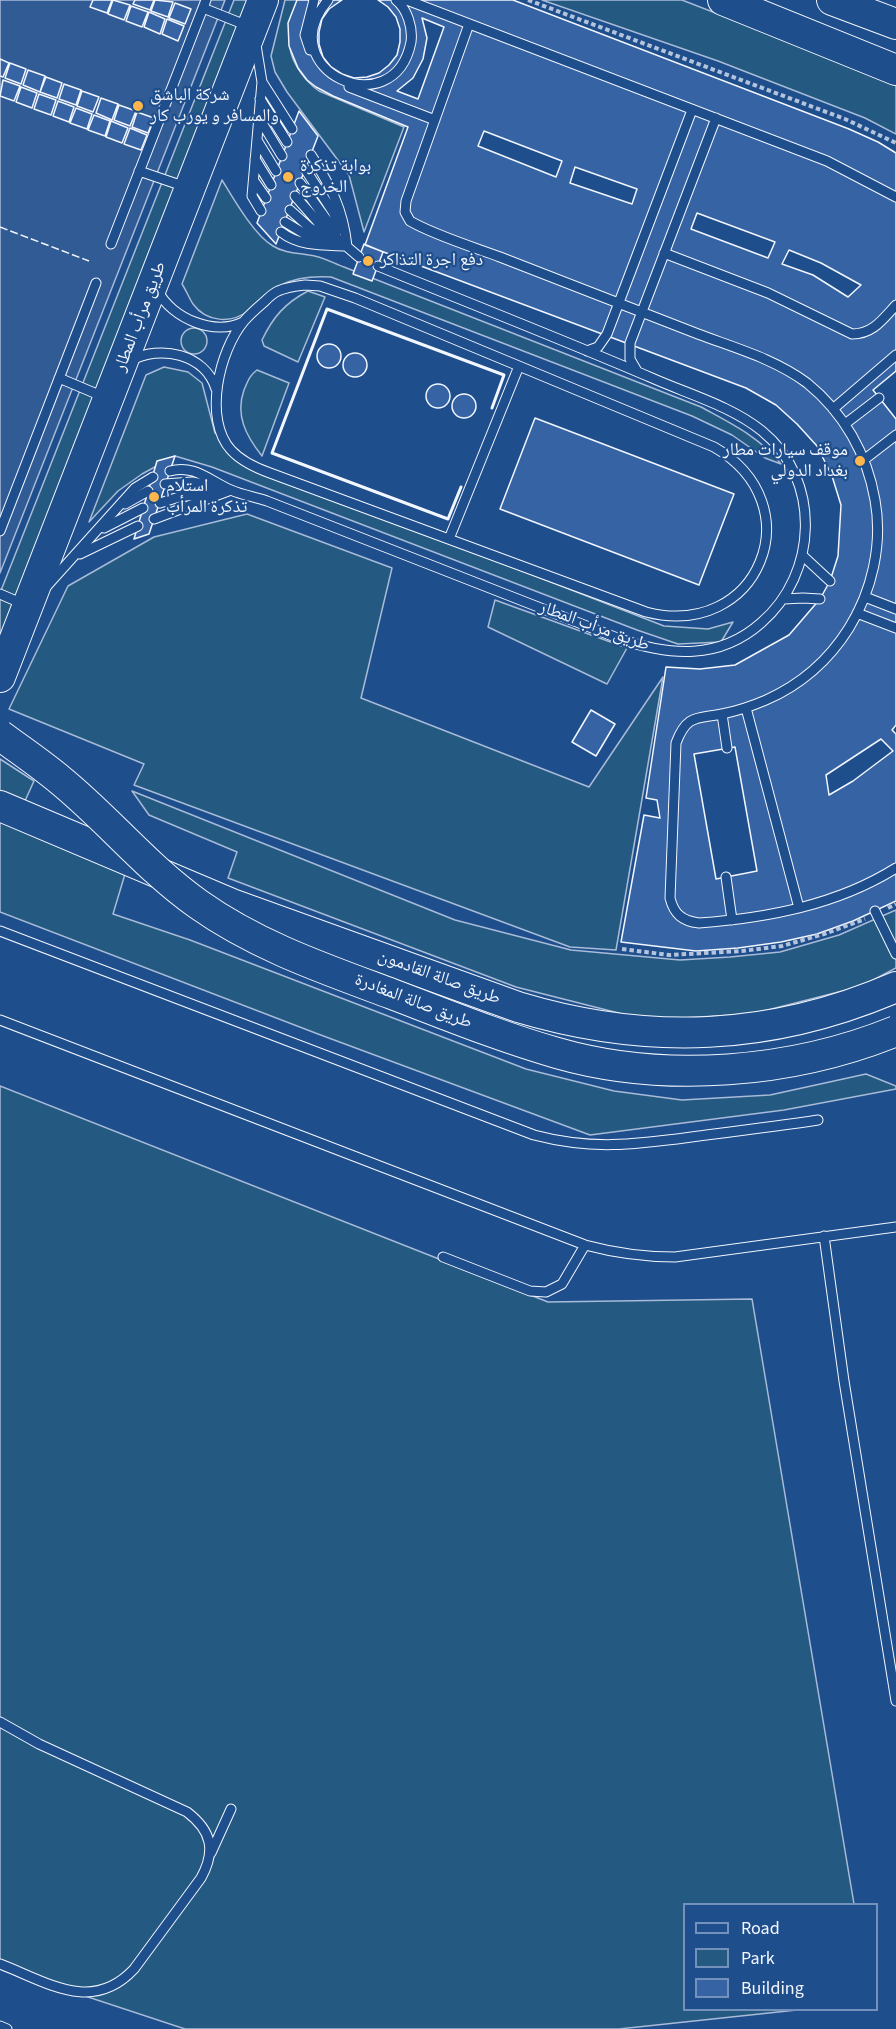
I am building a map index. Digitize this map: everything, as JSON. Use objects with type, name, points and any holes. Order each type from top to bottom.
[{"type":"main road","points":[[723,0],[896,70]]},
{"type":"main road","points":[[832,0],[896,24]]},
{"type":"main road","name":"طريق مرأب المطار","points":[[0,676],[258,14]]},
{"type":"main road","name":"طريق صالة المغادرة","points":[[0,735],[61,780],[175,886],[224,921],[295,958],[505,1037],[559,1054],[612,1065],[668,1070],[723,1070],[777,1065],[832,1053],[896,1031]]},
{"type":"main road","name":"طريق صالة القادمون","points":[[0,806],[232,904],[518,1007],[591,1026],[647,1032],[691,1033],[736,1030],[826,1013],[896,987]]},
{"type":"lane","points":[[309,0],[304,12],[305,35],[313,57],[329,76],[340,83],[435,120]]},
{"type":"lane","points":[[305,35],[314,0]]},
{"type":"lane","points":[[305,35],[319,0]]},
{"type":"lane","points":[[328,0],[319,11],[314,25],[312,40],[316,54],[323,67],[334,77],[348,84],[366,86],[384,81],[398,70],[408,54],[412,36],[408,18],[396,0]]},
{"type":"lane","points":[[406,0],[827,161],[896,197]]},
{"type":"lane","points":[[111,244],[204,4],[258,14],[262,82],[252,196],[261,211]]},
{"type":"lane","points":[[469,24],[404,207],[410,221],[641,313],[763,358],[787,370],[807,383],[845,424],[865,459],[872,483],[878,529],[872,574],[865,597],[838,644],[806,676],[787,689],[746,708],[722,714],[698,716],[680,732],[676,743],[670,898],[673,908],[688,922],[732,921],[832,900],[896,868]]},
{"type":"lane","points":[[262,82],[292,129]]},
{"type":"lane","points":[[260,99],[286,142]]},
{"type":"lane","points":[[586,351],[598,347],[607,334],[692,110]]},
{"type":"lane","points":[[259,118],[282,156]]},
{"type":"lane","points":[[637,371],[630,359],[630,343],[716,118]]},
{"type":"lane","points":[[257,140],[276,171]]},
{"type":"lane","points":[[311,155],[330,185],[339,206],[345,226],[347,246]]},
{"type":"lane","points":[[255,159],[271,185]]},
{"type":"lane","points":[[305,169],[333,212],[347,246]]},
{"type":"lane","points":[[139,171],[191,188]]},
{"type":"lane","points":[[254,181],[266,198]]},
{"type":"lane","points":[[300,183],[347,246]]},
{"type":"lane","points":[[295,196],[317,221],[359,257]]},
{"type":"lane","points":[[290,210],[310,228],[347,246]]},
{"type":"lane","points":[[285,222],[308,236],[347,246]]},
{"type":"lane","points":[[281,232],[293,241],[305,244],[347,246]]},
{"type":"lane","points":[[664,253],[768,293],[852,334],[872,329],[896,305]]},
{"type":"lane","name":"طريق مرأب المطار","points":[[170,471],[186,468],[231,490],[267,501],[620,639],[659,651],[679,653],[719,647],[738,639],[763,621],[784,599],[794,582],[803,556],[806,522],[804,502],[794,473],[777,447],[763,432],[747,420],[637,371],[378,266]]},
{"type":"lane","points":[[155,279],[162,299],[177,313],[218,328],[227,328],[243,322]]},
{"type":"lane","points":[[0,531],[96,283]]},
{"type":"lane","points":[[291,286],[320,286],[355,298],[519,366],[714,447],[742,467],[753,480],[763,504],[766,529],[765,546],[760,562],[741,591],[728,602],[713,610],[696,615],[662,616],[646,612],[262,470],[241,459],[231,450],[220,431],[217,420],[216,389],[227,353],[243,322],[276,291],[291,286]]},
{"type":"lane","points":[[121,368],[129,361],[147,354],[156,352],[175,354],[201,365],[208,372],[216,389]]},
{"type":"lane","points":[[833,409],[896,356]]},
{"type":"lane","points":[[449,539],[519,366]]},
{"type":"lane","points":[[59,378],[109,399]]},
{"type":"lane","points":[[845,424],[879,398]]},
{"type":"lane","points":[[865,459],[896,435]]},
{"type":"lane","name":"طريق مرأب المطار","points":[[28,606],[135,488],[153,477]]},
{"type":"lane","points":[[165,484],[192,482],[231,490]]},
{"type":"lane","points":[[160,503],[179,497],[231,490]]},
{"type":"lane","points":[[154,519],[231,490]]},
{"type":"lane","points":[[117,508],[148,491]]},
{"type":"lane","points":[[97,532],[143,508]]},
{"type":"lane","points":[[75,556],[138,526]]},
{"type":"lane","points":[[803,556],[830,581]]},
{"type":"lane","points":[[0,594],[28,606]]},
{"type":"lane","points":[[865,597],[896,609]]},
{"type":"lane","points":[[784,599],[820,599]]},
{"type":"lane","points":[[857,613],[896,628]]},
{"type":"lane","points":[[746,708],[799,908]]},
{"type":"lane","points":[[722,714],[727,748]]},
{"type":"lane","points":[[726,877],[732,921]]},
{"type":"lane","points":[[876,913],[896,954]]},
{"type":"lane","points":[[0,931],[523,1131],[553,1140],[592,1146],[631,1145],[818,1120]]},
{"type":"lane","points":[[0,1020],[585,1245],[632,1255],[675,1257],[896,1227]]},
{"type":"lane","points":[[824,1236],[844,1381],[896,1701]]},
{"type":"lane","points":[[443,1257],[530,1291],[546,1292],[562,1284],[585,1245]]},
{"type":"lane","points":[[0,1722],[39,1744],[187,1812],[205,1830],[210,1855]]},
{"type":"lane","points":[[0,1964],[79,1993],[94,1993],[123,1981],[201,1878],[231,1809]]},
{"type":"lane","points":[[0,2026],[7,2029]]},
{"type":"path","points":[[528,0],[845,119],[896,143]]},
{"type":"path","points":[[622,949],[669,955],[782,946],[824,934],[896,904]]},
{"type":"green space","points":[[234,0],[259,0],[0,666],[0,593]]},
{"type":"green space","points":[[285,0],[298,0],[291,30],[290,48],[300,72],[309,83],[319,91],[404,127],[364,232],[349,175],[287,92],[275,72],[271,56]]},
{"type":"green space","points":[[542,0],[682,0],[896,83],[896,134],[865,118],[718,61]]},
{"type":"green space","points":[[222,180],[251,225],[266,241],[277,248],[322,258],[701,407],[754,438],[781,464],[765,458],[732,435],[692,416],[331,277],[305,278],[281,285],[248,311],[234,318],[219,319],[205,315],[193,304],[182,284]]},
{"type":"green space","points":[[308,291],[325,297],[298,362],[264,346],[262,340],[280,311]]},
{"type":"green space","points":[[194,328],[203,332],[207,341],[203,350],[194,354],[185,350],[181,341],[185,332]]},
{"type":"green space","points":[[164,367],[188,372],[202,383],[215,433],[235,449],[245,463],[664,626],[708,629],[733,622],[721,642],[678,644],[212,467],[175,456],[142,474],[118,491],[89,522],[146,375]]},
{"type":"green space","points":[[257,370],[289,383],[262,456],[247,433],[241,408],[244,390],[250,377]]},
{"type":"green space","points":[[247,514],[392,568],[361,698],[589,787],[663,677],[616,950],[570,947],[134,785],[144,764],[9,709],[68,586],[154,537]]},
{"type":"green space","points":[[495,600],[627,648],[607,684],[488,627]]},
{"type":"green space","points":[[0,759],[34,781],[24,803],[0,791]]},
{"type":"green space","points":[[132,791],[455,920],[571,950],[680,960],[780,952],[839,935],[896,910],[896,968],[862,986],[752,1014],[646,1020],[516,987],[228,878],[237,852],[149,815]]},
{"type":"green space","points":[[0,816],[125,874],[113,914],[190,940],[526,1069],[614,1091],[682,1100],[770,1095],[866,1074],[896,1086],[896,1089],[784,1110],[590,1135],[0,912]]},
{"type":"green space","points":[[0,1086],[548,1302],[752,1299],[854,1903],[683,1903],[683,2011],[788,2011],[619,2029],[185,2029],[0,1968]]},
{"type":"shaded area","points":[[0,0],[225,0],[0,573]]},
{"type":"building","points":[[93,0],[112,0],[107,13],[90,7]]},
{"type":"building","points":[[113,0],[130,5],[124,20],[108,14]]},
{"type":"building","points":[[135,0],[154,0],[150,10],[133,4]]},
{"type":"building","points":[[155,0],[173,2],[168,17],[151,11]]},
{"type":"building","name":"موقف سيارات مطار بغداد الدولي","points":[[297,0],[342,0],[329,9],[322,19],[319,44],[323,57],[331,67],[342,74],[354,78],[367,77],[379,73],[389,65],[397,55],[400,42],[400,29],[396,17],[378,0],[513,0],[849,129],[896,153],[896,371],[873,390],[896,419],[896,725],[892,730],[896,734],[896,901],[853,921],[817,934],[781,942],[696,951],[621,942],[644,815],[660,818],[657,800],[646,798],[666,667],[700,669],[735,665],[789,635],[820,599],[830,581],[838,556],[841,505],[832,476],[817,446],[797,424],[776,405],[746,388],[365,245],[408,127],[333,96],[307,80],[298,68],[289,46],[288,23]],"holes":[[[422,18],[444,27],[418,99],[397,91],[413,78],[423,59],[427,38]],[[484,131],[562,161],[556,177],[478,146]],[[575,167],[637,189],[632,204],[570,183]],[[697,213],[775,242],[768,258],[691,229]],[[789,250],[821,263],[861,285],[848,297],[813,275],[782,264]],[[881,739],[893,751],[853,781],[829,795],[826,775]],[[735,747],[757,871],[716,879],[694,754]]]},
{"type":"building","points":[[175,3],[191,9],[185,24],[169,18]]},
{"type":"building","points":[[131,6],[148,12],[142,27],[126,21]]},
{"type":"building","points":[[149,12],[165,19],[160,34],[144,27]]},
{"type":"building","points":[[167,19],[184,26],[178,41],[162,34]]},
{"type":"building","points":[[0,59],[9,63],[3,77],[0,76]]},
{"type":"building","points":[[10,63],[26,69],[21,84],[5,78]]},
{"type":"building","points":[[28,70],[45,76],[40,92],[23,85]]},
{"type":"building","points":[[46,77],[62,83],[57,98],[40,92]]},
{"type":"building","points":[[3,80],[20,86],[14,101],[0,96]]},
{"type":"building","points":[[64,84],[81,90],[76,105],[59,99]]},
{"type":"building","points":[[21,87],[37,93],[32,108],[16,102]]},
{"type":"building","points":[[82,91],[99,97],[93,112],[77,106]]},
{"type":"building","points":[[39,94],[56,100],[51,115],[34,109]]},
{"type":"building","points":[[101,98],[118,104],[112,120],[96,113]]},
{"type":"building","points":[[58,101],[74,107],[69,122],[53,116]]},
{"type":"building","points":[[119,105],[136,111],[130,126],[114,120]]},
{"type":"building","points":[[76,108],[92,114],[87,129],[70,123]]},
{"type":"building","name":"بوابة تذكرة الخروج","points":[[299,111],[318,136],[276,244],[257,223]]},
{"type":"building","points":[[137,112],[154,118],[148,133],[132,127]]},
{"type":"building","points":[[94,115],[110,121],[105,136],[88,130]]},
{"type":"building","points":[[111,121],[128,128],[122,143],[106,137]]},
{"type":"building","points":[[130,128],[147,135],[141,150],[124,144]]},
{"type":"building","name":"دفع اجرة التذاكر","points":[[364,244],[383,252],[372,281],[353,274]]},
{"type":"building","points":[[329,344],[338,347],[341,356],[338,365],[329,368],[320,365],[317,356],[320,347]]},
{"type":"building","points":[[355,353],[364,356],[367,365],[364,374],[355,377],[346,374],[343,365],[346,356]]},
{"type":"building","points":[[438,384],[447,387],[450,396],[447,405],[438,408],[429,405],[426,396],[429,387]]},
{"type":"building","points":[[464,394],[473,397],[476,406],[473,415],[464,418],[455,415],[452,406],[455,397]]},
{"type":"building","points":[[535,418],[734,494],[699,585],[500,509]]},
{"type":"building","name":"استلام تذكرة المرأب","points":[[175,456],[149,534],[134,539],[157,461]]},
{"type":"building","points":[[591,710],[615,724],[596,756],[572,742]]},
{"type":"fence","points":[[0,227],[89,261]]},
{"type":"wall","points":[[461,487],[448,519],[272,453],[327,309],[504,375],[492,408]]},
{"type":"place","name":"شركة الباشق والمسافر و يورب كار","points":[[138,106]]},
{"type":"place","name":"بوابة تذكرة الخروج","points":[[288,177]]},
{"type":"place","name":"دفع اجرة التذاكر","points":[[368,261]]},
{"type":"place","name":"موقف سيارات مطار بغداد الدولي","points":[[860,461]]},
{"type":"place","name":"استلام تذكرة المرأب","points":[[154,497]]}]
